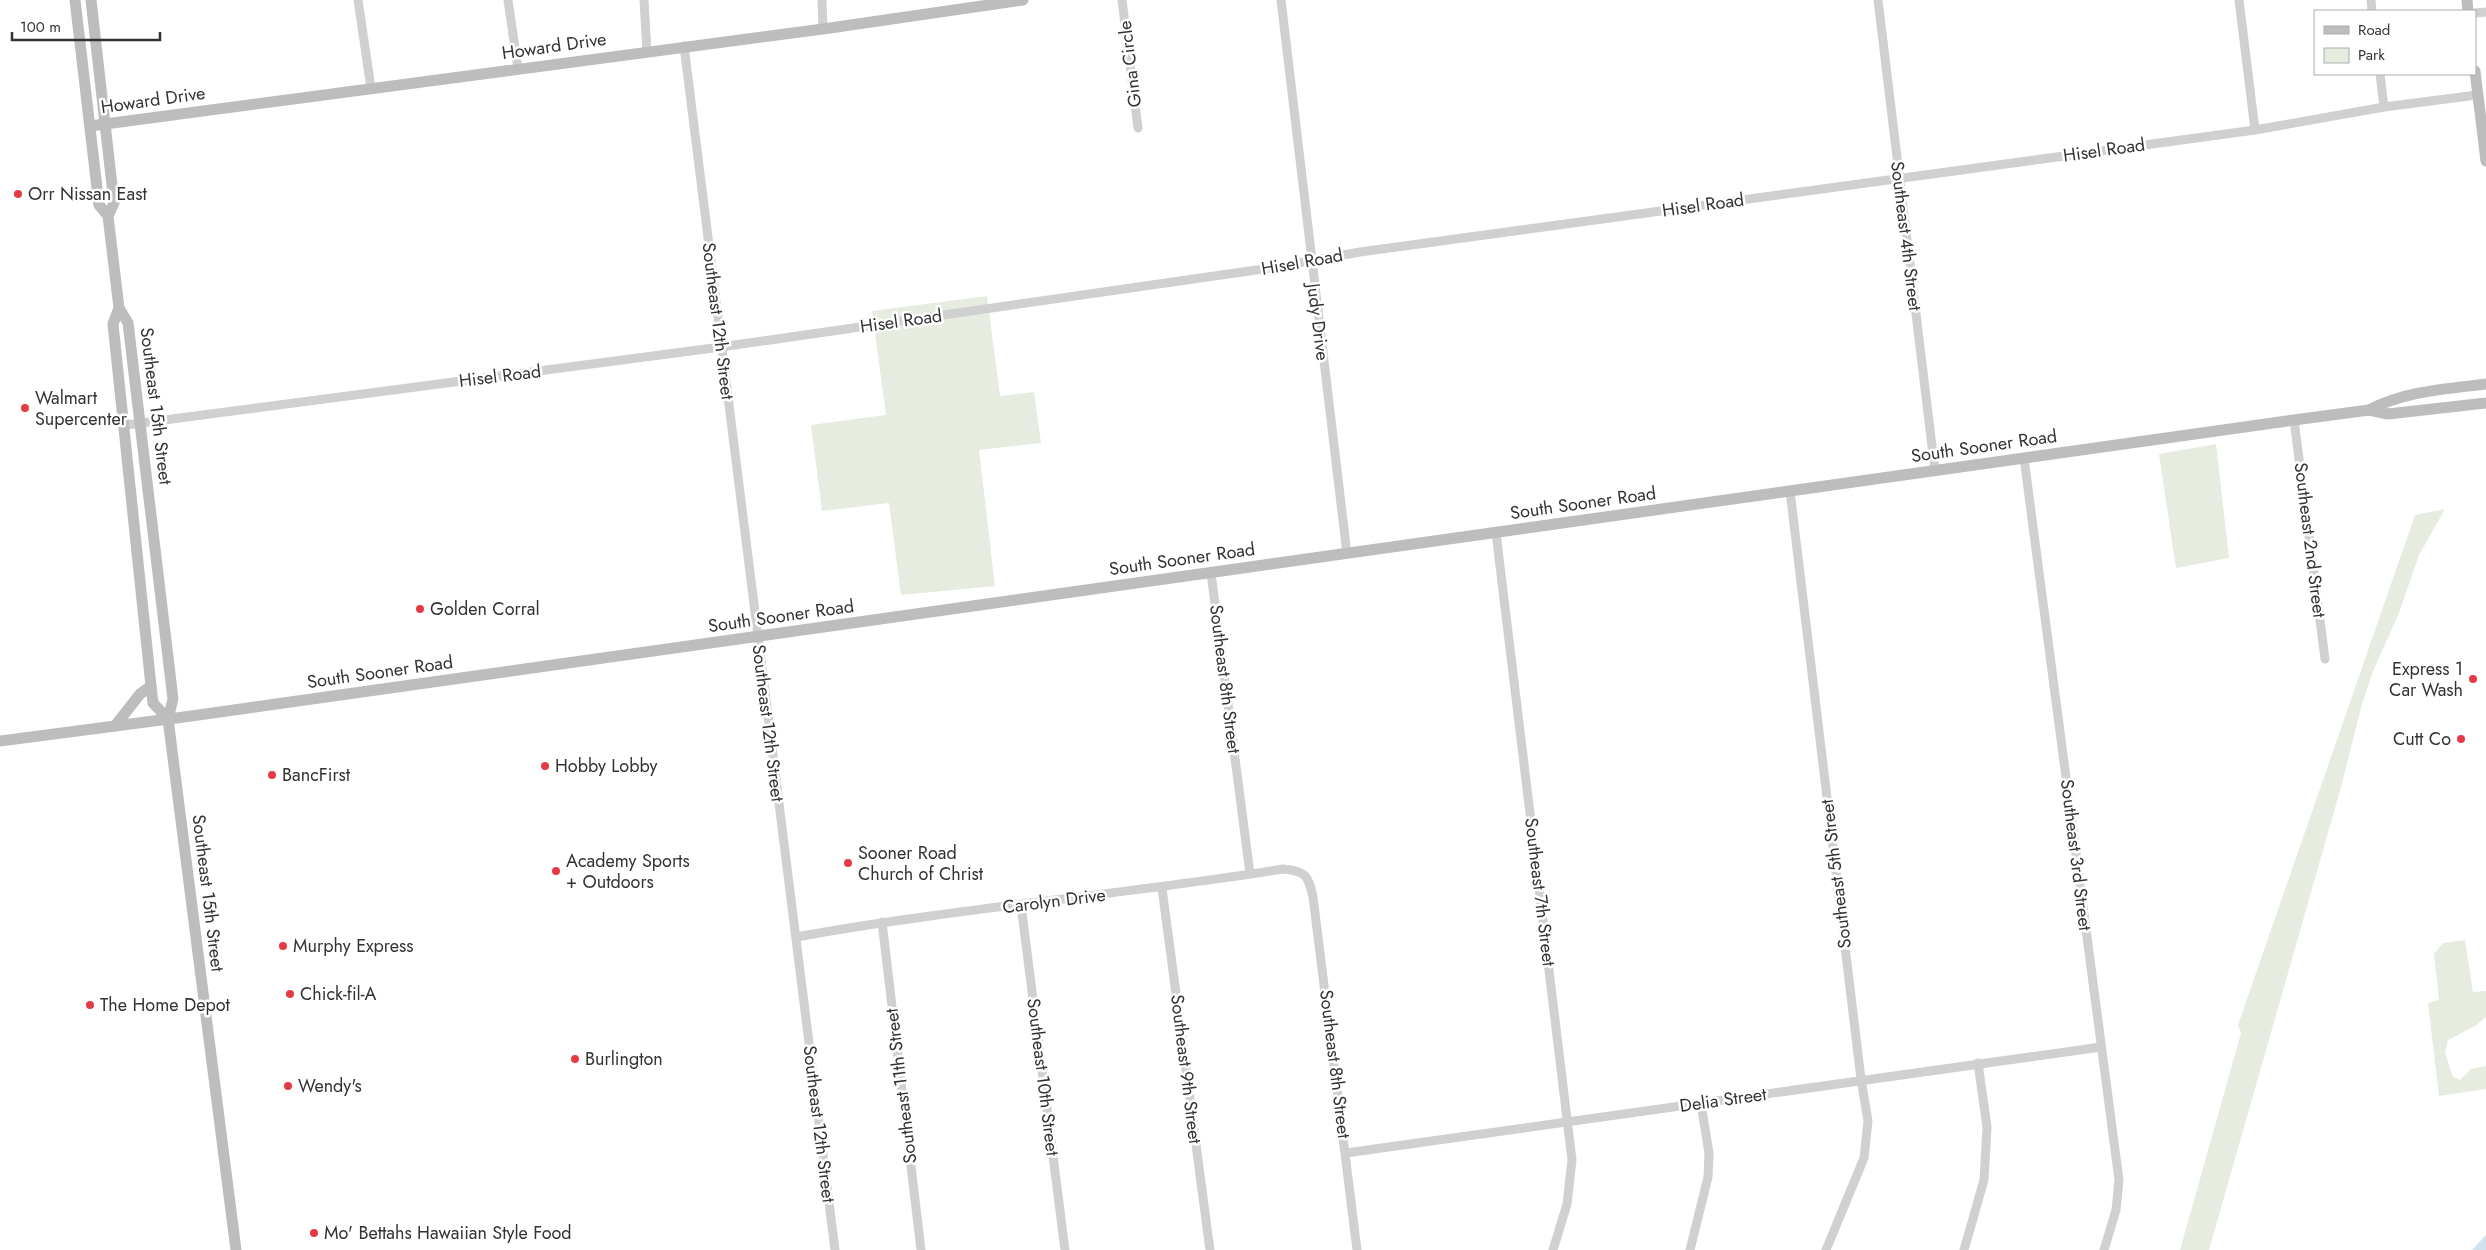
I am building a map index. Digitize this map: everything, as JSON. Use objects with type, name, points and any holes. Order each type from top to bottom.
[{"type":"main road","name":"Southeast 15th Street","points":[[75,0],[99,205],[108,216]]},
{"type":"main road","name":"Southeast 15th Street","points":[[90,0],[114,203],[108,216],[119,308],[128,323],[141,423],[173,699],[168,720],[236,1250]]},
{"type":"main road","name":"Howard Drive","points":[[90,126],[823,29],[985,3],[1023,0]]},
{"type":"main road","points":[[2475,75],[2486,161]]},
{"type":"main road","name":"Southeast 15th Street","points":[[119,308],[113,324],[126,425],[151,686],[154,703],[168,720]]},
{"type":"main road","name":"South Sooner Road","points":[[2370,410],[2386,401],[2405,396],[2486,384]]},
{"type":"main road","name":"South Sooner Road","points":[[0,741],[168,720],[2294,420],[2370,410],[2388,414],[2486,404]]},
{"type":"main road","points":[[134,509],[150,507]]},
{"type":"main road","points":[[115,726],[140,694],[151,686]]},
{"type":"street","points":[[358,0],[370,88]]},
{"type":"street","points":[[508,0],[518,69]]},
{"type":"street","points":[[644,0],[647,52]]},
{"type":"street","points":[[822,0],[823,29]]},
{"type":"street","name":"Gina Circle","points":[[1122,0],[1138,128]]},
{"type":"street","name":"Judy Drive","points":[[1281,0],[1310,261],[1347,554]]},
{"type":"street","name":"Southeast 4th Street","points":[[1878,0],[1898,178],[1935,471]]},
{"type":"street","points":[[2238,0],[2255,130]]},
{"type":"street","name":"Southeast 12th Street","points":[[684,46],[835,1250]]},
{"type":"street","points":[[2380,75],[2384,108]]},
{"type":"street","name":"Hisel Road","points":[[126,425],[721,347],[1310,261],[2255,130],[2384,108],[2478,95]]},
{"type":"street","name":"Southeast 2nd Street","points":[[2294,420],[2325,659]]},
{"type":"street","name":"Southeast 3rd Street","points":[[2024,458],[2119,1180],[2116,1210],[2104,1250]]},
{"type":"street","name":"Southeast 5th Street","points":[[1790,491],[1861,1079],[1868,1121],[1866,1150],[1857,1179],[1826,1250]]},
{"type":"street","name":"Southeast 7th Street","points":[[1496,533],[1569,1121],[1572,1160],[1571,1180],[1567,1204],[1553,1250]]},
{"type":"street","name":"Southeast 8th Street","points":[[1211,573],[1250,874]]},
{"type":"street","name":"Carolyn Drive","points":[[796,937],[882,922],[1162,888],[1283,869],[1300,870],[1309,878]]},
{"type":"street","name":"Southeast 8th Street","points":[[1309,878],[1313,896],[1357,1250]]},
{"type":"street","name":"Southeast 9th Street","points":[[1162,888],[1210,1250]]},
{"type":"street","name":"Southeast 10th Street","points":[[1021,905],[1065,1250]]},
{"type":"street","name":"Southeast 11th Street","points":[[882,922],[920,1250]]},
{"type":"street","name":"Delia Street","points":[[1346,1153],[1701,1104],[1861,1079],[2101,1047]]},
{"type":"street","points":[[1964,1250],[1984,1180],[1987,1127],[1978,1064]]},
{"type":"street","points":[[1690,1250],[1708,1177],[1709,1153],[1701,1104]]},
{"type":"green space","points":[[987,296],[1000,396],[1034,392],[1041,443],[979,450],[995,586],[901,595],[889,503],[822,511],[811,425],[886,415],[872,311]]},
{"type":"green space","points":[[2216,444],[2229,558],[2176,568],[2159,454]]},
{"type":"green space","points":[[2445,509],[2419,555],[2399,613],[2373,671],[2362,704],[2341,787],[2209,1250],[2180,1250],[2241,1033],[2238,1025],[2415,515]]},
{"type":"green space","points":[[2465,940],[2473,992],[2486,991],[2486,1017],[2475,1026],[2448,1040],[2445,1053],[2453,1077],[2460,1080],[2471,1069],[2486,1066],[2486,1089],[2439,1096],[2428,1003],[2439,1000],[2434,954],[2443,943]]},
{"type":"water","points":[[2486,1235],[2486,1250],[2472,1250]]},
{"type":"place","name":"Orr Nissan East","points":[[18,194]]},
{"type":"place","name":"Walmart Supercenter","points":[[25,408]]},
{"type":"place","name":"Golden Corral","points":[[420,609]]},
{"type":"place","name":"Express 1 Car Wash","points":[[2473,679]]},
{"type":"place","name":"Cutt Co","points":[[2461,739]]},
{"type":"place","name":"Hobby Lobby","points":[[545,766]]},
{"type":"place","name":"BancFirst","points":[[272,775]]},
{"type":"place","name":"Sooner Road Church of Christ","points":[[848,863]]},
{"type":"place","name":"Academy Sports + Outdoors","points":[[556,871]]},
{"type":"place","name":"Murphy Express","points":[[283,946]]},
{"type":"place","name":"Chick-fil-A","points":[[290,994]]},
{"type":"place","name":"The Home Depot","points":[[90,1005]]},
{"type":"place","name":"Burlington","points":[[575,1059]]},
{"type":"place","name":"Wendy's","points":[[288,1086]]},
{"type":"place","name":"Mo' Bettahs Hawaiian Style Food","points":[[314,1233]]}]
